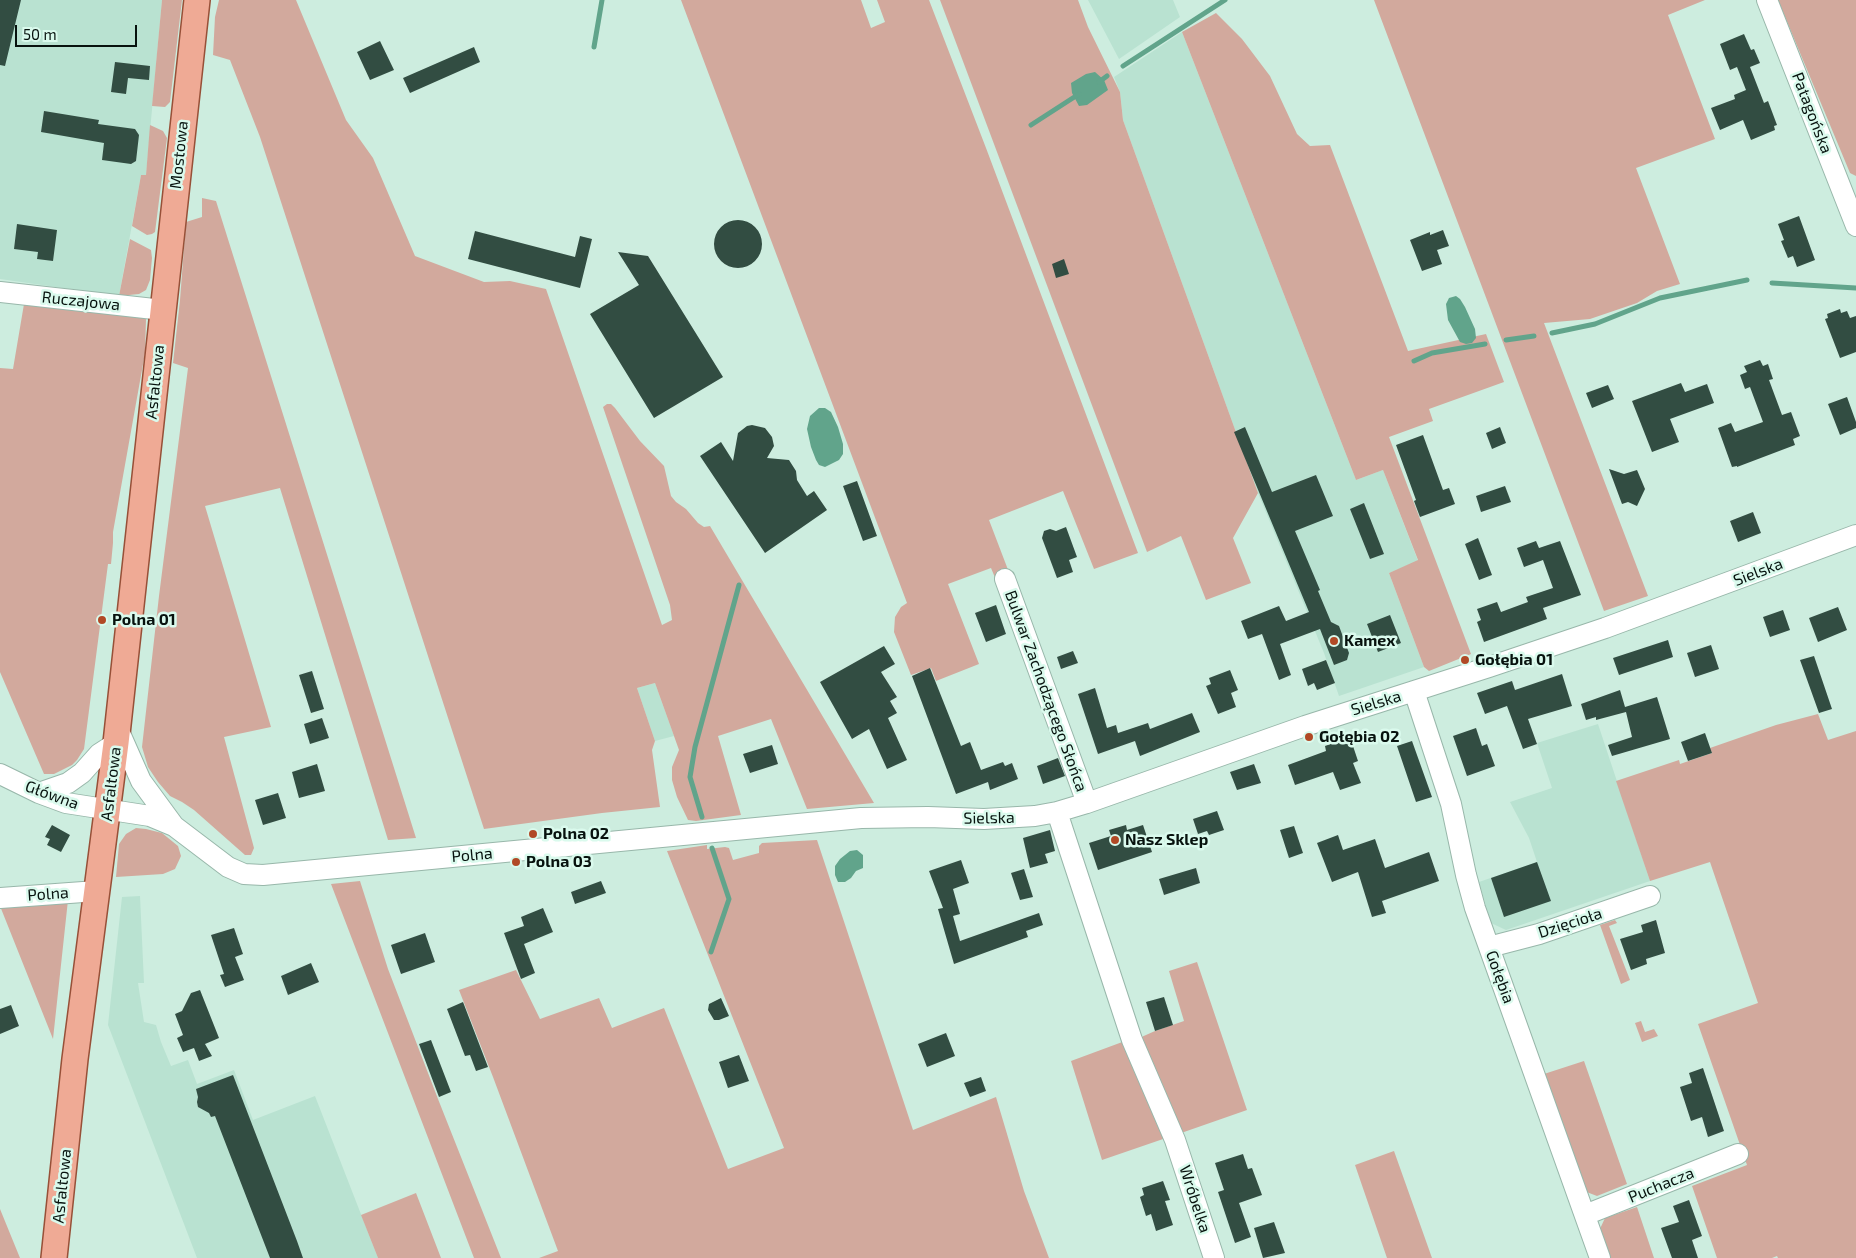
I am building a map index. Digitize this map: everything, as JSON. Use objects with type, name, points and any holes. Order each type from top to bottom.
[{"type":"main road","name":"Mostowa","points":[[163,310],[197,0]]},
{"type":"main road","name":"Asfaltowa","points":[[54,1258],[75,1059],[117,736],[163,310]]},
{"type":"street","name":"Patagońska","points":[[1767,0],[1856,226]]},
{"type":"street","name":"Ruczajowa","points":[[0,292],[163,310]]},
{"type":"street","name":"Sielska","points":[[885,817],[984,819],[1035,816],[1057,812],[1305,726],[1414,692],[1605,628],[1856,534]]},
{"type":"street","name":"Bulwar Zachodzącego Słońca","points":[[1005,578],[1087,803]]},
{"type":"street","name":"Gołębia","points":[[1414,692],[1451,804],[1466,875],[1489,947],[1600,1258]]},
{"type":"street","points":[[39,793],[68,783],[82,773],[117,736],[141,781],[174,826]]},
{"type":"street","name":"Główna","points":[[0,774],[39,793],[66,803],[107,811]]},
{"type":"street","name":"Polna","points":[[107,811],[141,814],[174,826],[228,867],[244,874],[263,875],[885,817]]},
{"type":"street","name":"Wróbelka","points":[[1057,812],[1132,1040],[1175,1140],[1214,1258]]},
{"type":"street","name":"Polna","points":[[0,898],[96,890]]},
{"type":"street","name":"Dzięcioła","points":[[1489,947],[1539,934],[1650,896]]},
{"type":"street","name":"Puchacza","points":[[1585,1215],[1738,1154]]},
{"type":"shaded area","points":[[0,0],[162,0],[146,175],[141,175],[119,296],[0,279]]},
{"type":"shaded area","points":[[162,0],[182,0],[170,102],[165,107],[152,106]]},
{"type":"shaded area","points":[[219,0],[296,0],[346,120],[373,158],[415,256],[484,282],[510,281],[546,289],[662,625],[672,620],[670,605],[603,407],[607,404],[611,404],[615,408],[640,441],[664,466],[671,496],[676,502],[686,509],[698,523],[704,527],[710,526],[874,803],[807,809],[771,719],[718,736],[741,815],[696,821],[688,820],[677,797],[672,780],[672,767],[679,750],[655,683],[637,688],[655,741],[652,750],[660,807],[484,829],[260,137],[230,60],[213,55],[215,17]]},
{"type":"shaded area","points":[[681,0],[861,0],[871,28],[885,22],[877,0],[929,0],[1138,553],[1094,569],[1063,491],[989,520],[1010,575],[996,580],[991,568],[948,584],[979,664],[936,681],[931,668],[911,675],[894,632],[895,617],[901,607],[907,603]]},
{"type":"shaded area","points":[[940,0],[1078,0],[1088,27],[1120,92],[1123,120],[1258,493],[1233,538],[1251,583],[1206,600],[1181,536],[1147,552]]},
{"type":"shaded area","points":[[1088,0],[1173,0],[1180,17],[1119,59]]},
{"type":"shaded area","points":[[1374,0],[1705,0],[1668,15],[1715,139],[1636,168],[1680,284],[1657,291],[1637,303],[1590,319],[1544,323],[1648,596],[1604,611]]},
{"type":"shaded area","points":[[1778,0],[1856,0],[1856,176],[1850,173]]},
{"type":"shaded area","points":[[1216,13],[1242,39],[1270,76],[1297,134],[1310,146],[1330,145],[1408,351],[1486,334],[1504,382],[1429,409],[1433,421],[1389,437],[1471,654],[1429,671],[1424,667],[1389,573],[1418,560],[1383,470],[1356,480],[1182,32]]},
{"type":"shaded area","points":[[1182,32],[1356,480],[1383,470],[1418,561],[1389,573],[1424,667],[1339,696],[1324,653],[1258,493],[1123,120],[1120,92],[1114,77]]},
{"type":"shaded area","points":[[1095,72],[1104,80],[1108,90],[1087,105],[1079,106],[1072,93],[1071,83],[1086,74]]},
{"type":"shaded area","points":[[150,125],[163,131],[167,138],[155,232],[147,235],[132,226],[141,175],[146,175]]},
{"type":"shaded area","points":[[202,198],[216,201],[416,838],[388,840],[280,488],[205,506],[271,727],[224,737],[254,848],[251,855],[245,855],[194,810],[170,796],[148,767],[142,747],[188,368],[173,363],[186,222],[202,217]]},
{"type":"shaded area","points":[[130,239],[151,250],[150,280],[146,290],[139,294],[119,296]]},
{"type":"shaded area","points":[[1456,296],[1465,307],[1475,329],[1476,338],[1472,343],[1460,342],[1448,320],[1446,304],[1449,298]]},
{"type":"shaded area","points":[[24,304],[142,311],[146,319],[145,353],[113,532],[111,564],[108,564],[84,749],[72,765],[54,774],[44,774],[0,672],[0,368],[13,369]]},
{"type":"shaded area","points":[[819,408],[825,408],[831,412],[843,444],[843,454],[839,460],[825,467],[819,465],[816,460],[807,429],[810,416]]},
{"type":"shaded area","points":[[655,683],[674,736],[655,741],[637,688]]},
{"type":"shaded area","points":[[1818,714],[1828,740],[1856,731],[1856,1258],[1778,1258],[1777,1256],[1772,1258],[1717,1258],[1692,1186],[1747,1165],[1698,1024],[1758,1003],[1710,862],[1650,881],[1616,781],[1679,760],[1680,764],[1712,753],[1710,748],[1776,725]]},
{"type":"shaded area","points":[[1598,724],[1650,881],[1506,930],[1491,923],[1479,882],[1537,862],[1529,838],[1510,802],[1552,788],[1537,743]]},
{"type":"shaded area","points":[[136,828],[162,833],[178,846],[181,856],[175,869],[163,874],[116,877],[119,844],[126,834]]},
{"type":"shaded area","points":[[817,840],[913,1130],[996,1097],[1024,1191],[1049,1258],[539,1258],[558,1251],[459,990],[516,970],[540,1019],[599,998],[612,1028],[664,1008],[728,1169],[784,1148],[667,851],[707,845],[707,849],[725,847],[729,848],[733,860],[759,853],[759,846],[762,843]]},
{"type":"shaded area","points":[[857,850],[863,855],[863,868],[856,871],[845,882],[838,882],[835,875],[835,866],[850,851]]},
{"type":"shaded area","points":[[360,881],[388,969],[501,1258],[474,1258],[331,884]]},
{"type":"shaded area","points":[[140,896],[144,983],[138,983],[144,1022],[156,1025],[171,1066],[188,1060],[197,1084],[234,1070],[253,1120],[315,1096],[378,1258],[197,1258],[108,1025],[122,897]]},
{"type":"shaded area","points":[[68,900],[53,1039],[0,906]]},
{"type":"shaded area","points":[[1615,920],[1617,923],[1609,926],[1630,980],[1621,984],[1600,925]]},
{"type":"shaded area","points":[[1197,962],[1247,1110],[1184,1132],[1178,1132],[1137,1039],[1184,1021],[1169,971]]},
{"type":"shaded area","points":[[1641,1021],[1645,1032],[1654,1029],[1658,1036],[1642,1042],[1635,1023]]},
{"type":"shaded area","points":[[1125,1041],[1166,1138],[1102,1160],[1071,1061]]},
{"type":"shaded area","points":[[1584,1061],[1627,1184],[1597,1196],[1584,1191],[1544,1074]]},
{"type":"shaded area","points":[[1394,1151],[1432,1258],[1387,1258],[1355,1165]]},
{"type":"shaded area","points":[[416,1193],[441,1258],[378,1258],[361,1215]]},
{"type":"shaded area","points":[[1637,1207],[1654,1258],[1608,1258],[1599,1231],[1605,1218]]},
{"type":"shaded area","points":[[0,1209],[20,1258],[0,1258]]},
{"type":"building","points":[[0,0],[21,0],[5,66],[0,65]]},
{"type":"building","points":[[1744,34],[1751,50],[1754,49],[1760,63],[1750,67],[1764,103],[1768,101],[1777,125],[1774,126],[1775,130],[1751,140],[1743,120],[1720,130],[1711,108],[1735,99],[1734,95],[1746,90],[1737,67],[1730,70],[1720,44]]},
{"type":"building","points":[[380,41],[394,70],[370,80],[357,52]]},
{"type":"building","points":[[474,47],[480,62],[410,93],[403,78]]},
{"type":"building","points":[[115,62],[150,66],[149,80],[128,78],[126,94],[111,92]]},
{"type":"building","points":[[44,111],[99,120],[98,124],[135,129],[139,135],[136,161],[131,164],[102,160],[104,143],[41,132]]},
{"type":"building","points":[[1799,216],[1815,260],[1797,267],[1793,256],[1788,258],[1781,241],[1784,240],[1778,224]]},
{"type":"building","points":[[733,220],[743,220],[752,224],[758,230],[762,244],[758,258],[752,264],[743,268],[733,268],[724,264],[718,258],[714,249],[714,239],[718,230],[724,224]]},
{"type":"building","points":[[17,224],[57,230],[53,261],[37,259],[38,252],[14,249]]},
{"type":"building","points":[[1443,230],[1449,246],[1437,250],[1442,264],[1422,271],[1410,240],[1430,232],[1430,235]]},
{"type":"building","points":[[475,231],[575,257],[580,236],[592,239],[580,288],[468,259]]},
{"type":"building","points":[[618,252],[648,256],[723,377],[654,418],[590,314],[639,285]]},
{"type":"building","points":[[1064,259],[1069,274],[1056,278],[1052,264]]},
{"type":"building","points":[[1840,309],[1841,313],[1847,311],[1850,318],[1856,316],[1856,352],[1840,358],[1825,319],[1828,318],[1827,314]]},
{"type":"building","points":[[1760,360],[1763,366],[1768,364],[1773,379],[1769,380],[1782,415],[1791,412],[1800,436],[1793,439],[1795,445],[1737,467],[1732,467],[1718,428],[1731,423],[1735,432],[1763,422],[1750,387],[1745,389],[1740,375],[1747,372],[1744,366]]},
{"type":"building","points":[[1681,383],[1685,392],[1707,384],[1714,403],[1670,419],[1679,442],[1652,452],[1632,401]]},
{"type":"building","points":[[1608,385],[1614,399],[1592,408],[1586,393]]},
{"type":"building","points":[[1847,397],[1856,422],[1856,428],[1840,435],[1828,404]]},
{"type":"building","points":[[752,425],[765,428],[772,437],[774,446],[767,458],[789,460],[796,471],[797,480],[807,496],[814,491],[827,510],[765,553],[700,456],[721,442],[733,461],[738,433],[747,426]]},
{"type":"building","points":[[1245,427],[1272,492],[1316,475],[1333,516],[1295,531],[1320,590],[1318,591],[1331,622],[1339,626],[1349,653],[1347,660],[1334,665],[1320,629],[1280,644],[1291,675],[1279,680],[1262,634],[1248,639],[1241,621],[1279,606],[1286,621],[1309,612],[1234,432]]},
{"type":"building","points":[[1500,427],[1506,443],[1492,449],[1486,433]]},
{"type":"building","points":[[1423,435],[1443,490],[1449,488],[1455,504],[1420,517],[1414,501],[1416,500],[1396,445]]},
{"type":"building","points":[[1609,469],[1624,474],[1637,470],[1645,489],[1637,506],[1628,502],[1622,504]]},
{"type":"building","points":[[857,481],[877,536],[863,541],[843,486]]},
{"type":"building","points":[[1505,486],[1511,502],[1481,512],[1476,496]]},
{"type":"building","points":[[1364,503],[1384,554],[1370,559],[1350,509]]},
{"type":"building","points":[[1753,512],[1761,533],[1738,542],[1730,521]]},
{"type":"building","points":[[1066,527],[1077,557],[1069,560],[1073,572],[1057,578],[1042,538],[1044,531],[1050,529],[1056,531]]},
{"type":"building","points":[[1478,538],[1492,575],[1479,580],[1465,544]]},
{"type":"building","points":[[1536,541],[1539,548],[1560,541],[1581,595],[1543,608],[1547,619],[1484,642],[1477,622],[1481,620],[1477,609],[1497,602],[1501,612],[1528,602],[1526,597],[1553,588],[1543,560],[1524,567],[1517,548]]},
{"type":"building","points":[[996,605],[1006,634],[986,642],[975,613]]},
{"type":"building","points":[[1838,607],[1847,630],[1818,642],[1809,618]]},
{"type":"building","points":[[1783,610],[1790,630],[1770,637],[1763,617]]},
{"type":"building","points":[[1390,615],[1401,643],[1378,652],[1367,624]]},
{"type":"building","points":[[1668,640],[1673,657],[1619,675],[1613,658]]},
{"type":"building","points":[[1711,645],[1719,669],[1695,677],[1687,653]]},
{"type":"building","points":[[884,646],[895,664],[881,672],[897,697],[890,701],[897,713],[888,718],[907,760],[887,769],[869,729],[852,739],[820,682]]},
{"type":"building","points":[[1073,651],[1078,663],[1061,669],[1057,657]]},
{"type":"building","points":[[1814,656],[1832,709],[1819,713],[1800,660]]},
{"type":"building","points":[[1326,660],[1335,683],[1317,690],[1314,683],[1308,686],[1302,669]]},
{"type":"building","points":[[930,668],[961,746],[970,742],[981,770],[1003,762],[1005,766],[1012,763],[1018,779],[990,790],[988,782],[956,794],[912,676]]},
{"type":"building","points":[[1230,670],[1238,690],[1231,693],[1236,707],[1218,714],[1206,686],[1211,684],[1209,678]]},
{"type":"building","points":[[312,671],[324,709],[311,713],[299,675]]},
{"type":"building","points":[[1562,674],[1572,706],[1528,719],[1537,744],[1523,749],[1507,706],[1485,714],[1477,693],[1512,681],[1515,690]]},
{"type":"building","points":[[1095,688],[1107,728],[1116,725],[1118,733],[1148,723],[1150,729],[1192,713],[1200,732],[1140,756],[1135,741],[1098,754],[1078,694]]},
{"type":"building","points":[[1620,690],[1625,707],[1657,697],[1670,739],[1612,756],[1608,745],[1632,737],[1626,712],[1596,720],[1596,717],[1586,720],[1581,704]]},
{"type":"building","points":[[322,718],[329,738],[310,744],[304,724]]},
{"type":"building","points":[[1476,728],[1482,746],[1487,744],[1495,766],[1467,776],[1453,736]]},
{"type":"building","points":[[1705,733],[1712,753],[1688,761],[1681,742]]},
{"type":"building","points":[[1350,737],[1358,761],[1353,763],[1361,783],[1340,790],[1333,772],[1295,785],[1288,765],[1326,751],[1325,746]]},
{"type":"building","points":[[1412,741],[1432,797],[1416,802],[1397,746]]},
{"type":"building","points":[[772,745],[778,764],[750,773],[743,754]]},
{"type":"building","points":[[1058,758],[1065,776],[1043,784],[1037,766]]},
{"type":"building","points":[[317,764],[325,791],[299,798],[292,772]]},
{"type":"building","points":[[1254,764],[1261,783],[1237,790],[1230,772]]},
{"type":"building","points":[[278,793],[286,818],[263,825],[255,800]]},
{"type":"building","points":[[1217,811],[1224,830],[1209,835],[1207,831],[1198,834],[1193,819]]},
{"type":"building","points":[[52,825],[70,835],[61,852],[47,845],[50,839],[45,837]]},
{"type":"building","points":[[1126,825],[1127,830],[1143,825],[1152,852],[1098,870],[1089,843],[1111,836],[1109,830]]},
{"type":"building","points":[[1294,826],[1303,853],[1289,858],[1280,830]]},
{"type":"building","points":[[1050,830],[1055,851],[1045,854],[1048,863],[1030,868],[1023,838]]},
{"type":"building","points":[[1338,835],[1343,850],[1375,839],[1385,868],[1429,852],[1439,881],[1382,901],[1386,913],[1372,917],[1358,872],[1332,882],[1317,843]]},
{"type":"building","points":[[961,860],[969,883],[953,889],[960,914],[953,916],[960,941],[1039,913],[1043,925],[1026,931],[1028,937],[954,964],[938,909],[943,908],[929,871]]},
{"type":"building","points":[[1537,862],[1551,901],[1504,917],[1491,878]]},
{"type":"building","points":[[1196,868],[1200,883],[1164,895],[1159,879]]},
{"type":"building","points":[[1024,869],[1033,897],[1020,900],[1011,873]]},
{"type":"building","points":[[601,881],[606,893],[575,904],[571,892]]},
{"type":"building","points":[[543,908],[553,932],[524,944],[535,973],[521,979],[504,933],[524,926],[521,917]]},
{"type":"building","points":[[1656,920],[1665,953],[1646,959],[1647,964],[1631,970],[1620,939],[1643,932],[1641,925]]},
{"type":"building","points":[[234,928],[243,954],[235,957],[244,980],[225,987],[220,975],[224,974],[211,935]]},
{"type":"building","points":[[425,933],[435,962],[401,974],[391,945]]},
{"type":"building","points":[[311,963],[319,982],[288,995],[281,976]]},
{"type":"building","points":[[200,990],[219,1038],[205,1044],[212,1056],[199,1061],[194,1048],[183,1052],[177,1038],[183,1035],[175,1014],[182,1011],[191,993]]},
{"type":"building","points":[[1164,997],[1173,1025],[1155,1031],[1146,1002]]},
{"type":"building","points":[[721,998],[729,1016],[714,1020],[708,1010],[709,1004]]},
{"type":"building","points":[[463,1002],[488,1067],[476,1071],[470,1055],[465,1056],[447,1009]]},
{"type":"building","points":[[11,1005],[19,1026],[0,1034],[0,1009]]},
{"type":"building","points":[[946,1033],[955,1056],[927,1067],[918,1044]]},
{"type":"building","points":[[431,1040],[451,1092],[439,1097],[419,1044]]},
{"type":"building","points":[[739,1055],[749,1081],[728,1088],[719,1062]]},
{"type":"building","points":[[1703,1068],[1724,1131],[1708,1137],[1702,1117],[1691,1121],[1680,1087],[1692,1083],[1689,1073]]},
{"type":"building","points":[[233,1075],[303,1258],[270,1258],[215,1116],[211,1117],[209,1113],[198,1107],[196,1089]]},
{"type":"building","points":[[981,1077],[986,1091],[970,1097],[964,1083]]},
{"type":"building","points":[[1243,1154],[1248,1169],[1252,1168],[1262,1195],[1239,1203],[1251,1237],[1235,1243],[1218,1192],[1224,1190],[1215,1163]]},
{"type":"building","points":[[1163,1181],[1170,1200],[1165,1201],[1173,1225],[1156,1231],[1151,1214],[1146,1216],[1140,1197],[1144,1195],[1142,1188]]},
{"type":"building","points":[[1689,1200],[1702,1236],[1692,1240],[1698,1258],[1672,1258],[1661,1228],[1679,1222],[1673,1206]]},
{"type":"building","points":[[1274,1222],[1285,1253],[1263,1258],[1254,1228]]},
{"type":"waterway","points":[[594,47],[602,0]]},
{"type":"waterway","points":[[1123,66],[1225,0]]},
{"type":"waterway","points":[[1099,82],[1107,76]]},
{"type":"waterway","points":[[1031,125],[1079,94]]},
{"type":"waterway","points":[[1552,333],[1595,324],[1660,298],[1747,280]]},
{"type":"waterway","points":[[1772,283],[1856,288]]},
{"type":"waterway","points":[[1506,340],[1534,336]]},
{"type":"waterway","points":[[1414,361],[1432,353],[1485,344]]},
{"type":"waterway","points":[[702,817],[690,777],[695,747],[739,585]]},
{"type":"waterway","points":[[711,952],[729,899],[712,848]]},
{"type":"place","name":"Polna 01","points":[[102,620]]},
{"type":"place","name":"Kamex","points":[[1334,641]]},
{"type":"place","name":"Gołębia 01","points":[[1465,660]]},
{"type":"place","name":"Gołębia 02","points":[[1309,737]]},
{"type":"place","name":"Polna 02","points":[[533,834]]},
{"type":"place","name":"Nasz Sklep","points":[[1115,840]]},
{"type":"place","name":"Polna 03","points":[[516,862]]}]
